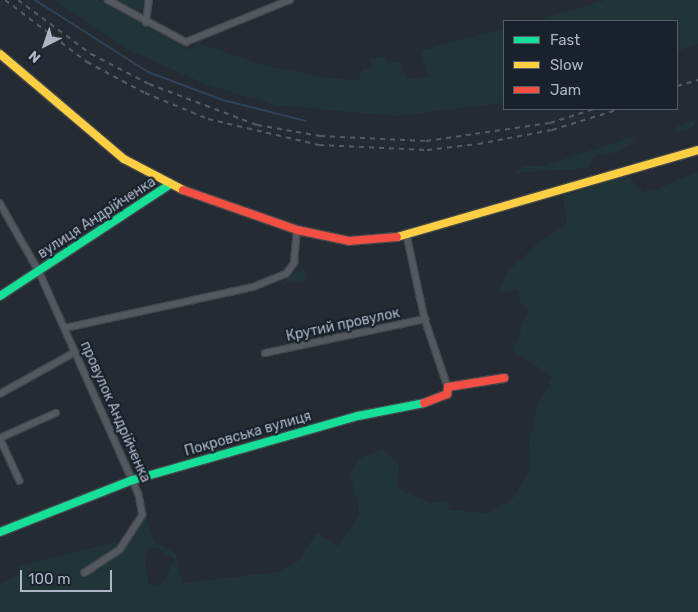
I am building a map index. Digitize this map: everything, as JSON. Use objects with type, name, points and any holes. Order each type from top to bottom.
[{"type":"street","points":[[108,0],[146,23],[186,42],[290,0]]},
{"type":"street","points":[[146,23],[149,0]]},
{"type":"street","points":[[0,54],[124,159],[170,185]]},
{"type":"street","name":"вулиця Андрійченка","points":[[0,296],[170,185],[297,230],[368,242],[407,235],[698,150]]},
{"type":"street","name":"провулок Андрійченка","points":[[0,203],[39,271],[65,328],[133,480],[142,515],[120,550],[84,573]]},
{"type":"street","points":[[65,328],[252,287],[286,274],[294,263],[297,230]]},
{"type":"street","points":[[407,235],[425,319],[448,387],[504,378]]},
{"type":"street","name":"Крутий провулок","points":[[265,353],[425,319]]},
{"type":"street","points":[[0,394],[75,352]]},
{"type":"street","name":"Покровська вулиця","points":[[0,532],[133,480],[358,416],[435,401],[447,394],[448,387]]},
{"type":"street","points":[[20,481],[0,438],[56,413]]},
{"type":"green space","points":[[54,0],[98,0],[190,50],[201,39],[200,44],[270,67],[337,79],[359,80],[362,69],[372,69],[370,58],[385,56],[388,64],[400,62],[406,79],[428,77],[421,51],[503,28],[503,103],[396,116],[274,105],[205,84],[127,49]]},
{"type":"green space","points":[[113,0],[145,0],[145,3],[143,9],[134,10]]},
{"type":"green space","points":[[606,0],[698,0],[698,44],[678,51],[678,20],[538,20]]},
{"type":"green space","points":[[698,119],[691,129],[674,132],[678,126]]},
{"type":"green space","points":[[629,138],[636,141],[617,152],[594,156],[587,168],[516,173],[523,166],[543,166]]},
{"type":"green space","points":[[698,171],[698,612],[0,612],[0,584],[19,575],[18,567],[126,539],[145,515],[154,541],[176,554],[182,583],[277,572],[297,562],[317,533],[338,546],[360,515],[350,473],[360,458],[383,449],[399,465],[397,487],[431,503],[448,500],[449,510],[489,513],[513,498],[531,469],[529,443],[537,407],[553,377],[513,351],[529,308],[522,307],[517,289],[503,293],[499,289],[508,272],[542,239],[567,225],[563,196],[626,175],[643,192],[657,189]],"holes":[[[157,548],[174,559],[163,583],[154,587],[149,584],[145,562],[147,549]]]},
{"type":"green space","points":[[304,269],[306,280],[281,284],[295,272]]},
{"type":"waterway","points":[[35,0],[148,72],[223,100],[306,121]]},
{"type":"railway","points":[[5,0],[87,62],[145,93],[208,119],[319,145],[427,150],[478,144],[552,130],[617,110]]},
{"type":"railway","points":[[18,0],[91,54],[149,84],[257,125],[320,136],[426,141],[550,123],[591,110]]},
{"type":"railway","points":[[678,86],[698,80]]},
{"type":"traffic: fast","points":[[0,296],[169,185]]},
{"type":"traffic: fast","points":[[0,532],[133,480],[358,416],[424,403]]},
{"type":"traffic: slow","points":[[0,54],[124,159],[183,190]]},
{"type":"traffic: slow","points":[[397,237],[698,150]]},
{"type":"traffic: jam","points":[[183,190],[297,230],[349,241],[397,237]]},
{"type":"traffic: jam","points":[[424,403],[447,394],[448,387],[504,378]]}]
